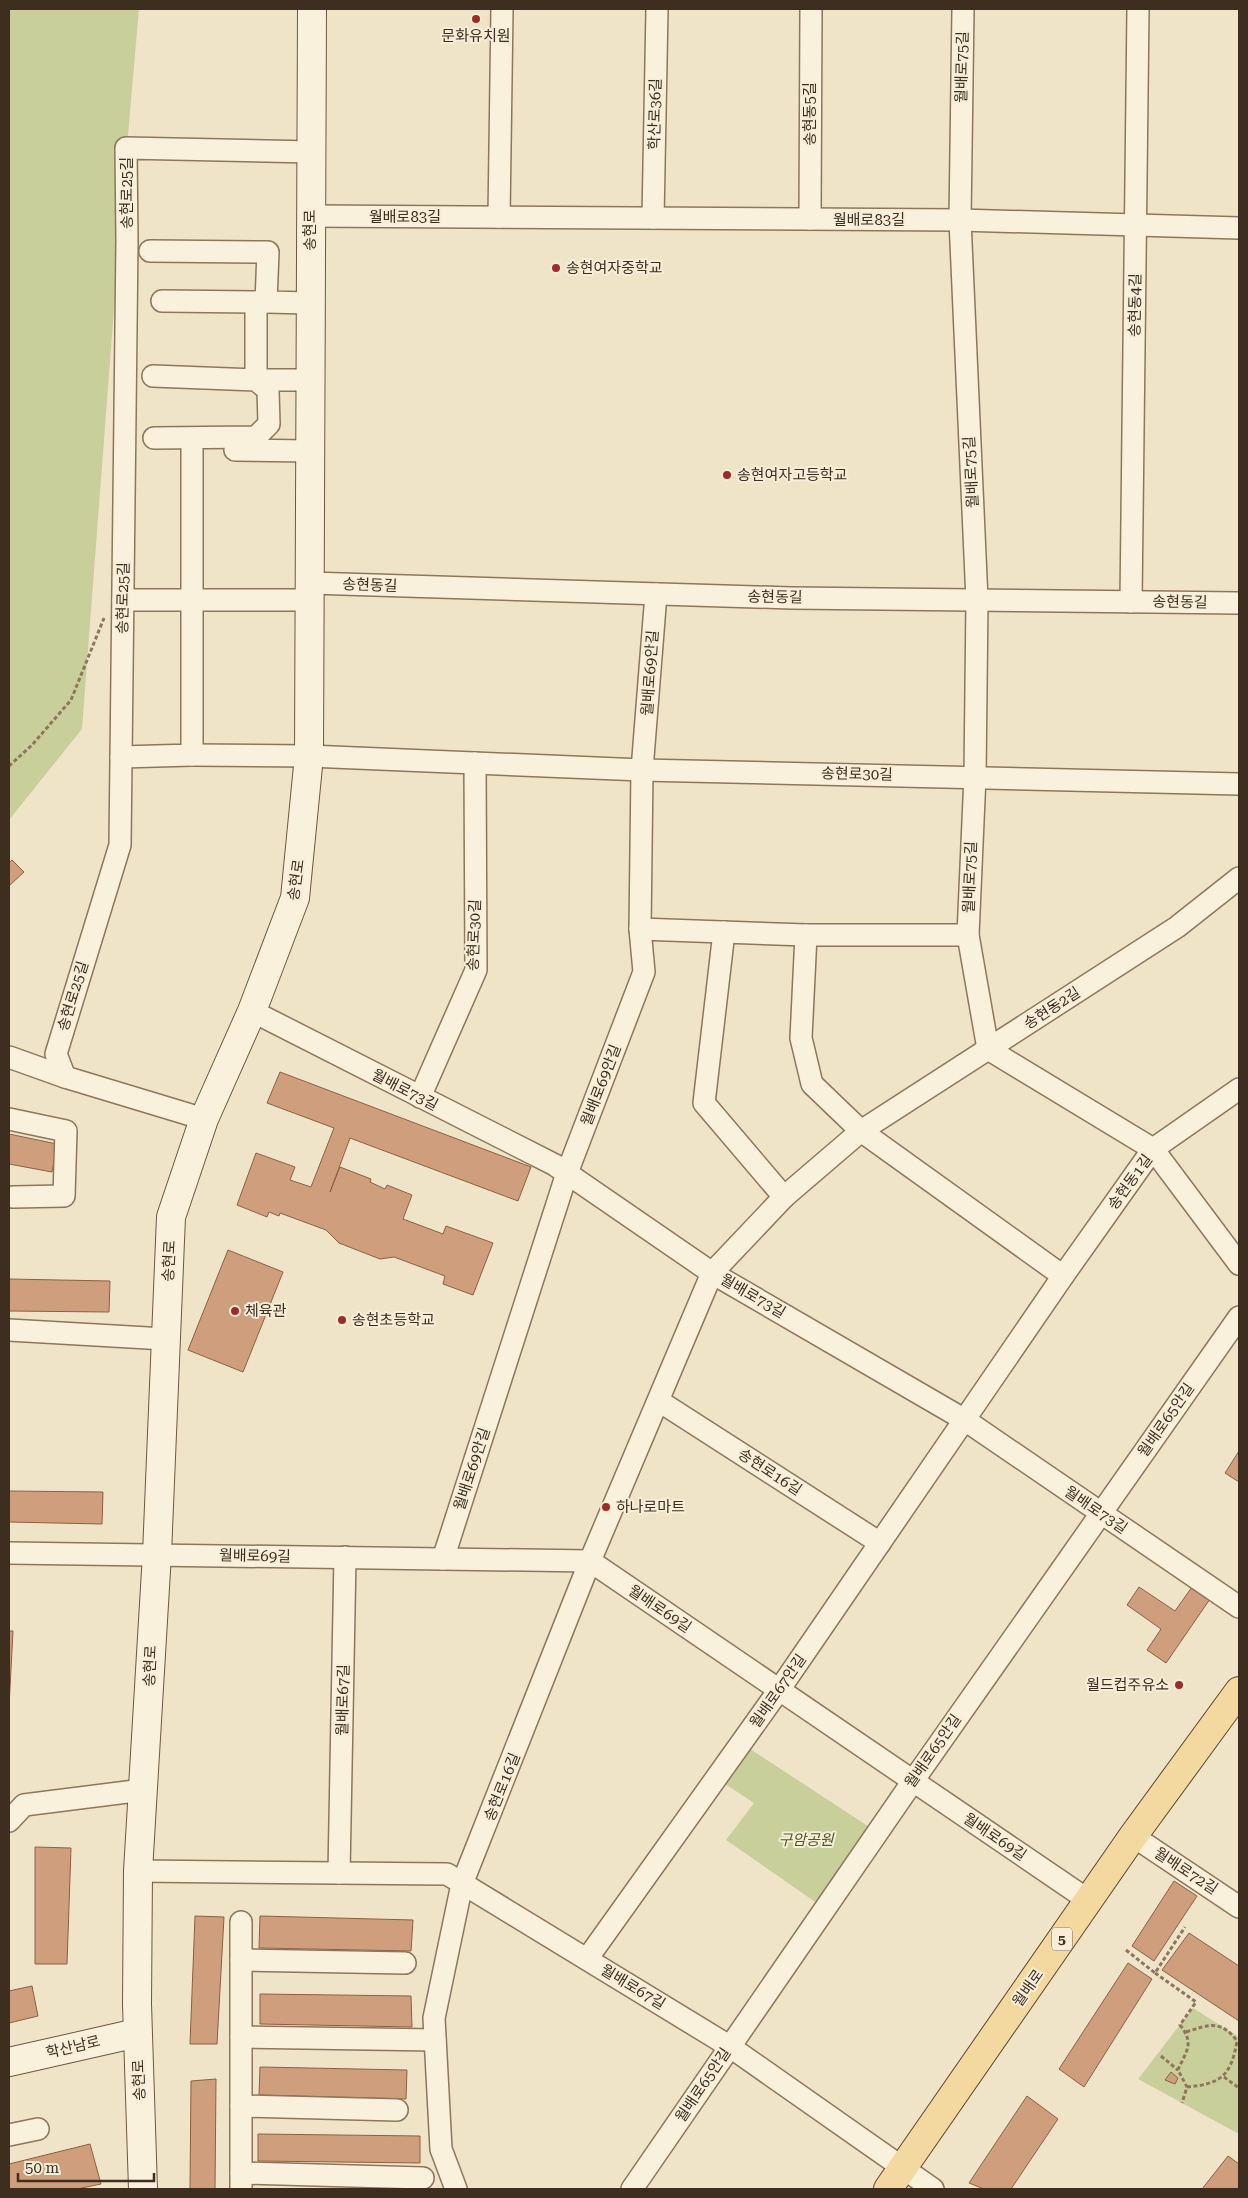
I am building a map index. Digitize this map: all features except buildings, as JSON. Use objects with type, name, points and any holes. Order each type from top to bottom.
[{"type":"main road","name":"송현로","points":[[143,2189],[137,2033],[138,1871],[157,1554],[171,1216],[204,1119],[252,1011],[296,898],[308,756],[312,9]]},
{"type":"main road","name":"월배로","points":[[895,2179],[1132,1836],[1239,1691]]},
{"type":"main road","name":"학산남로","points":[[9,2062],[137,2033]]},
{"type":"street","points":[[499,217],[502,9]]},
{"type":"street","name":"학산로36길","points":[[653,218],[657,9]]},
{"type":"street","name":"송현동5길","points":[[810,9],[810,220]]},
{"type":"street","name":"월배로75길","points":[[963,9],[960,220],[977,600],[974,776],[968,935],[988,1049]]},
{"type":"street","name":"송현동4길","points":[[1130,602],[1138,9]]},
{"type":"street","name":"송현로25길","points":[[65,1077],[56,1054],[120,845],[125,448],[126,148],[312,152]]},
{"type":"street","name":"월배로83길","points":[[310,216],[960,220],[1239,228]]},
{"type":"street","points":[[150,251],[268,252],[261,302],[256,380]]},
{"type":"street","points":[[162,301],[310,303]]},
{"type":"street","points":[[153,376],[310,380]]},
{"type":"street","points":[[154,438],[256,437],[269,424],[268,390],[256,380]]},
{"type":"street","points":[[125,448],[310,452]]},
{"type":"street","points":[[192,449],[192,755]]},
{"type":"street","name":"송현동길","points":[[123,600],[192,600],[310,592],[656,594],[1239,603]]},
{"type":"street","name":"월배로69안길","points":[[443,1559],[567,1173],[644,972],[640,929],[642,770],[656,594]]},
{"type":"street","points":[[121,757],[192,755],[308,756]]},
{"type":"street","name":"송현로30길","points":[[308,756],[642,770],[974,776],[1239,784]]},
{"type":"street","name":"송현로30길","points":[[420,1097],[476,970],[475,763]]},
{"type":"street","name":"송현동2길","points":[[712,1273],[784,1197],[860,1131],[1177,927],[1239,878]]},
{"type":"street","name":"월배로75길","points":[[640,929],[806,935],[968,935]]},
{"type":"street","points":[[724,932],[704,1103],[784,1197]]},
{"type":"street","points":[[806,935],[801,1038],[812,1084],[860,1131],[1063,1276]]},
{"type":"street","name":"월배로73길","points":[[252,1011],[555,1165],[712,1273],[965,1420],[1239,1607]]},
{"type":"street","points":[[988,1049],[1153,1149],[1239,1264]]},
{"type":"street","points":[[9,1057],[65,1077],[204,1119]]},
{"type":"street","name":"송현동1길","points":[[965,1420],[1063,1276],[1153,1149],[1239,1089]]},
{"type":"street","points":[[9,1119],[66,1132],[64,1196],[10,1201]]},
{"type":"street","name":"송현로16길","points":[[456,2189],[441,2149],[434,2018],[462,1884],[518,1748],[590,1561],[712,1273]]},
{"type":"street","name":"월배로65안길","points":[[632,2189],[913,1781],[1239,1317]]},
{"type":"street","points":[[9,1330],[165,1339]]},
{"type":"street","name":"송현로16길","points":[[659,1401],[880,1543]]},
{"type":"street","name":"월배로67안길","points":[[587,1959],[779,1690],[965,1420]]},
{"type":"street","name":"월배로69길","points":[[9,1553],[590,1561],[1088,1900]]},
{"type":"street","name":"월배로67길","points":[[339,1873],[345,1557]]},
{"type":"street","points":[[9,1821],[24,1805],[143,1790]]},
{"type":"street","name":"월배로72길","points":[[1132,1836],[1239,1906]]},
{"type":"street","name":"월배로67길","points":[[138,1871],[447,1874],[729,2046],[895,2179],[933,2189]]},
{"type":"street","points":[[241,1922],[241,2181],[423,2178]]},
{"type":"street","points":[[241,1960],[405,1963]]},
{"type":"street","points":[[241,2037],[435,2040]]},
{"type":"street","points":[[241,2106],[397,2110]]},
{"type":"street","points":[[9,2135],[38,2128]]},
{"type":"path","points":[[9,766],[32,745],[71,700],[101,620],[123,600]]},
{"type":"path","points":[[1155,1973],[1185,1927]]},
{"type":"path","points":[[1126,1950],[1196,2002],[1180,2025],[1186,2032],[1189,2047],[1178,2070]]},
{"type":"path","points":[[1186,2032],[1212,2024],[1230,2031],[1237,2041],[1235,2055],[1224,2077],[1207,2085],[1187,2087]]},
{"type":"path","points":[[1161,2056],[1178,2070],[1187,2087],[1182,2103]]},
{"type":"path","points":[[1224,2077],[1239,2088]]},
{"type":"green space","points":[[9,9],[139,9],[122,204],[82,729],[9,820]]},
{"type":"green space","name":"구암공원","points":[[741,1743],[877,1832],[824,1908],[726,1840],[754,1803],[716,1778]]},
{"type":"green space","points":[[1193,2008],[1239,2037],[1239,2134],[1138,2079]]},
{"type":"place","name":"문화유치원","points":[[476,19]]},
{"type":"place","name":"송현여자중학교","points":[[556,268]]},
{"type":"place","name":"송현여자고등학교","points":[[727,475]]},
{"type":"place","name":"체육관","points":[[235,1311]]},
{"type":"place","name":"송현초등학교","points":[[342,1320]]},
{"type":"place","name":"하나로마트","points":[[606,1507]]},
{"type":"place","name":"월드컵주유소","points":[[1179,1685]]}]
